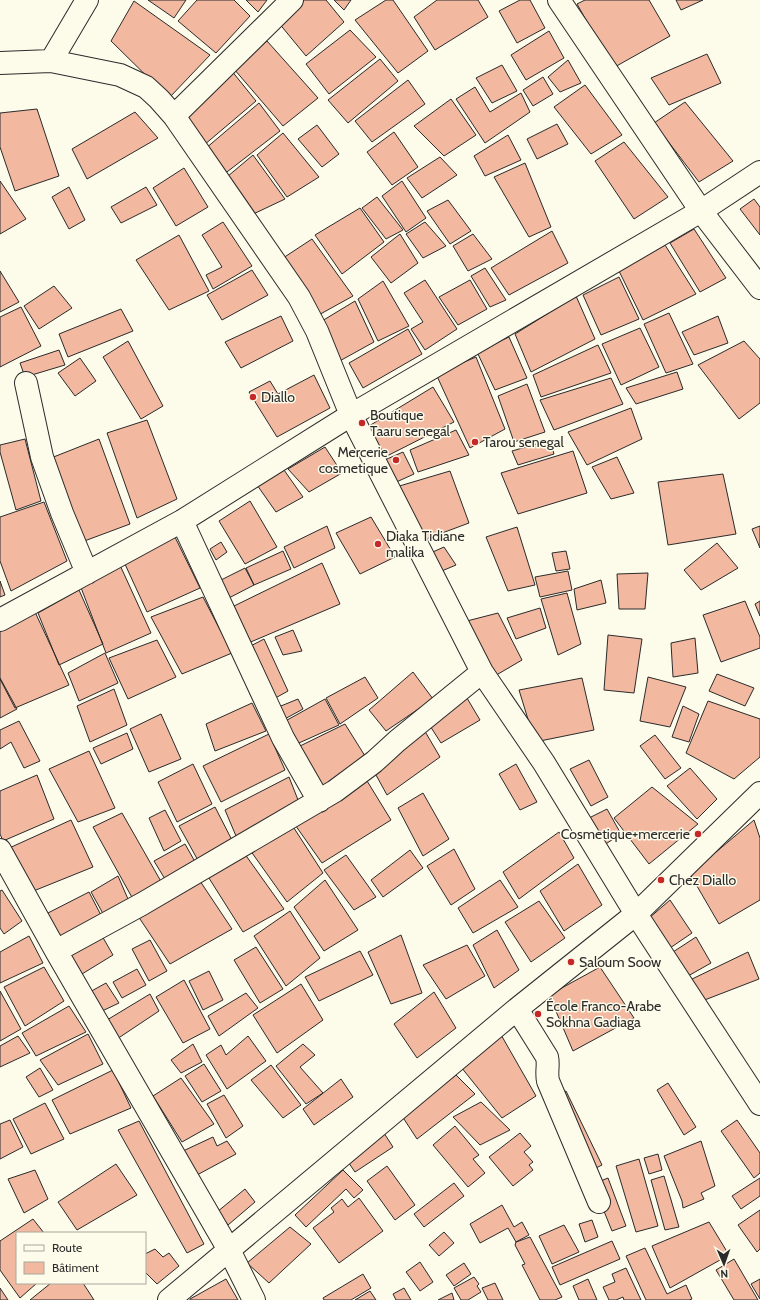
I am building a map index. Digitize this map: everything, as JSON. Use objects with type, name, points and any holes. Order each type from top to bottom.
[{"type":"street","points":[[51,60],[87,0]]},
{"type":"street","points":[[174,116],[292,0]]},
{"type":"street","points":[[559,0],[701,211],[760,288]]},
{"type":"street","points":[[0,63],[51,60],[120,75],[146,87],[174,116],[299,297],[317,331],[351,415],[482,672],[544,764],[636,914],[760,1104]]},
{"type":"street","points":[[0,620],[182,521],[351,415],[701,211],[760,172]]},
{"type":"street","points":[[26,383],[42,457],[86,573]]},
{"type":"street","points":[[182,521],[283,738],[319,801]]},
{"type":"street","points":[[56,951],[142,904],[319,801],[350,781],[482,672]]},
{"type":"street","points":[[169,1300],[517,1009],[636,914],[760,793]]},
{"type":"street","points":[[0,850],[56,951],[229,1250],[254,1300]]},
{"type":"street","points":[[517,1009],[547,1056],[548,1062],[546,1074],[548,1081],[599,1202]]},
{"type":"building","points":[[148,0],[186,0],[174,18]]},
{"type":"building","points":[[197,0],[234,0],[250,16],[216,53],[178,21]]},
{"type":"building","points":[[246,0],[267,0],[258,12]]},
{"type":"building","points":[[302,0],[326,0],[344,22],[306,56],[278,22]]},
{"type":"building","points":[[334,0],[351,0],[344,10]]},
{"type":"building","points":[[386,0],[393,0],[428,51],[398,73],[355,20]]},
{"type":"building","points":[[437,0],[478,0],[488,17],[435,50],[414,17]]},
{"type":"building","points":[[520,0],[530,0],[545,28],[517,43],[499,11]]},
{"type":"building","points":[[585,0],[649,0],[670,36],[613,68],[577,4]]},
{"type":"building","points":[[676,0],[703,0],[681,10]]},
{"type":"building","points":[[134,1],[210,55],[169,98],[111,41]]},
{"type":"building","points":[[350,30],[376,57],[329,94],[306,64]]},
{"type":"building","points":[[549,31],[564,58],[526,80],[511,55]]},
{"type":"building","points":[[267,41],[318,98],[283,126],[234,69]]},
{"type":"building","points":[[707,54],[721,83],[669,105],[651,78]]},
{"type":"building","points":[[380,59],[398,81],[348,123],[328,100]]},
{"type":"building","points":[[568,60],[581,83],[560,92],[548,77]]},
{"type":"building","points":[[502,65],[517,91],[492,103],[476,78]]},
{"type":"building","points":[[231,70],[256,101],[204,145],[182,114]]},
{"type":"building","points":[[543,77],[553,94],[533,106],[523,90]]},
{"type":"building","points":[[408,80],[425,104],[372,142],[355,121]]},
{"type":"building","points":[[585,85],[622,135],[591,154],[554,107]]},
{"type":"building","points":[[475,87],[490,112],[521,93],[530,112],[485,143],[456,99]]},
{"type":"building","points":[[451,99],[476,135],[444,156],[414,126]]},
{"type":"building","points":[[685,102],[733,161],[699,182],[654,123]]},
{"type":"building","points":[[259,103],[280,131],[223,175],[205,149]]},
{"type":"building","points":[[37,109],[59,176],[15,191],[0,147],[0,113]]},
{"type":"building","points":[[135,112],[158,138],[87,179],[72,149]]},
{"type":"building","points":[[557,124],[568,144],[537,159],[527,139]]},
{"type":"building","points":[[317,125],[339,154],[322,167],[298,139]]},
{"type":"building","points":[[394,132],[418,167],[392,185],[367,152]]},
{"type":"building","points":[[283,133],[319,177],[287,197],[257,155]]},
{"type":"building","points":[[508,135],[521,160],[485,176],[474,156]]},
{"type":"building","points":[[624,142],[668,197],[634,219],[595,161]]},
{"type":"building","points":[[253,155],[285,199],[247,217],[221,182]]},
{"type":"building","points":[[440,157],[457,175],[422,198],[407,178]]},
{"type":"building","points":[[525,163],[551,227],[529,237],[494,177]]},
{"type":"building","points":[[184,168],[208,207],[176,226],[153,188]]},
{"type":"building","points":[[0,181],[26,219],[0,234]]},
{"type":"building","points":[[402,181],[426,218],[406,232],[382,196]]},
{"type":"building","points":[[69,187],[85,220],[69,229],[52,197]]},
{"type":"building","points":[[146,187],[157,205],[121,223],[111,207]]},
{"type":"building","points":[[377,197],[403,230],[386,239],[362,208]]},
{"type":"building","points":[[754,199],[760,207],[760,235],[740,209]]},
{"type":"building","points":[[448,200],[471,231],[450,244],[427,211]]},
{"type":"building","points":[[360,208],[384,242],[342,274],[315,235]]},
{"type":"building","points":[[223,222],[252,266],[213,289],[206,275],[222,267],[202,235]]},
{"type":"building","points":[[425,222],[446,246],[423,258],[406,234]]},
{"type":"building","points":[[694,229],[726,278],[700,292],[670,243]]},
{"type":"building","points":[[552,231],[568,263],[509,295],[491,268]]},
{"type":"building","points":[[400,234],[418,263],[391,283],[371,257]]},
{"type":"building","points":[[473,234],[492,259],[468,271],[453,246]]},
{"type":"building","points":[[179,235],[209,291],[169,310],[136,260]]},
{"type":"building","points":[[312,239],[353,296],[315,317],[280,260]]},
{"type":"building","points":[[665,245],[696,294],[643,320],[619,271]]},
{"type":"building","points":[[485,268],[506,300],[490,307],[471,276]]},
{"type":"building","points":[[252,270],[268,295],[222,320],[207,295]]},
{"type":"building","points":[[0,271],[19,302],[0,312]]},
{"type":"building","points":[[619,277],[639,319],[601,335],[583,295]]},
{"type":"building","points":[[425,280],[457,329],[425,350],[411,329],[423,322],[404,293]]},
{"type":"building","points":[[470,280],[487,309],[458,325],[439,297]]},
{"type":"building","points":[[383,281],[409,326],[378,341],[358,299]]},
{"type":"building","points":[[54,286],[72,308],[39,329],[24,306]]},
{"type":"building","points":[[576,296],[595,339],[531,372],[515,334]]},
{"type":"building","points":[[355,301],[374,342],[336,363],[317,324]]},
{"type":"building","points":[[21,307],[41,346],[0,367],[0,317]]},
{"type":"building","points":[[121,309],[133,331],[68,357],[59,334]]},
{"type":"building","points":[[669,313],[693,364],[666,373],[644,324]]},
{"type":"building","points":[[281,316],[293,341],[241,368],[225,342]]},
{"type":"building","points":[[718,316],[728,343],[694,355],[682,332]]},
{"type":"building","points":[[640,328],[659,367],[621,385],[602,344]]},
{"type":"building","points":[[408,329],[422,354],[363,388],[349,363]]},
{"type":"building","points":[[509,337],[527,378],[495,390],[477,352]]},
{"type":"building","points":[[128,341],[163,406],[141,419],[103,357]]},
{"type":"building","points":[[744,341],[760,359],[760,403],[739,419],[698,365]]},
{"type":"building","points":[[598,345],[611,373],[541,397],[533,375]]},
{"type":"building","points":[[59,350],[65,365],[25,377],[20,363]]},
{"type":"building","points":[[476,357],[505,429],[470,448],[436,374]]},
{"type":"building","points":[[80,358],[96,381],[75,396],[58,373]]},
{"type":"building","points":[[677,372],[683,389],[636,404],[626,388]]},
{"type":"building","points":[[314,375],[330,408],[277,437],[249,392],[270,381],[278,394]]},
{"type":"building","points":[[611,378],[623,404],[554,430],[540,400]]},
{"type":"building","points":[[527,384],[545,432],[514,442],[498,396]]},
{"type":"building","points":[[433,387],[454,422],[381,459],[364,429]]},
{"type":"building","points":[[631,408],[642,439],[587,465],[568,432]]},
{"type":"building","points":[[147,420],[177,499],[137,518],[107,433]]},
{"type":"building","points":[[456,430],[469,455],[418,472],[410,450]]},
{"type":"building","points":[[25,439],[41,501],[16,510],[0,452],[0,445]]},
{"type":"building","points":[[99,439],[130,524],[79,543],[51,458]]},
{"type":"building","points":[[550,440],[554,454],[518,465],[512,451]]},
{"type":"building","points":[[325,447],[342,473],[309,492],[288,469]]},
{"type":"building","points":[[573,451],[587,493],[518,514],[501,473]]},
{"type":"building","points":[[403,452],[414,474],[392,484],[380,462]]},
{"type":"building","points":[[617,457],[634,493],[611,499],[592,467]]},
{"type":"building","points":[[284,470],[303,497],[276,512],[257,485]]},
{"type":"building","points":[[450,471],[469,523],[418,542],[396,487]]},
{"type":"building","points":[[723,474],[736,534],[668,545],[658,482]]},
{"type":"building","points":[[250,501],[277,547],[245,564],[219,521]]},
{"type":"building","points":[[44,502],[67,561],[11,591],[0,561],[0,517]]},
{"type":"building","points":[[371,517],[395,557],[360,574],[336,533]]},
{"type":"building","points":[[327,526],[335,548],[294,568],[284,547]]},
{"type":"building","points":[[760,526],[760,548],[752,529]]},
{"type":"building","points":[[517,527],[535,585],[508,591],[486,537]]},
{"type":"building","points":[[173,533],[200,588],[147,612],[124,562]]},
{"type":"building","points":[[221,542],[227,552],[216,560],[210,549]]},
{"type":"building","points":[[717,543],[738,568],[701,590],[684,570]]},
{"type":"building","points":[[444,547],[456,565],[437,573],[426,555]]},
{"type":"building","points":[[283,551],[291,569],[254,585],[246,568]]},
{"type":"building","points":[[566,551],[570,569],[556,571],[552,553]]},
{"type":"building","points":[[119,563],[151,633],[106,653],[80,585]]},
{"type":"building","points":[[322,563],[340,604],[246,644],[232,607]]},
{"type":"building","points":[[245,568],[254,585],[223,601],[215,583]]},
{"type":"building","points":[[568,571],[572,590],[540,597],[535,577]]},
{"type":"building","points":[[648,573],[645,609],[619,609],[617,574]]},
{"type":"building","points":[[601,580],[606,603],[577,610],[574,589]]},
{"type":"building","points":[[0,581],[5,595],[0,597]]},
{"type":"building","points":[[79,590],[103,644],[59,665],[38,613]]},
{"type":"building","points":[[567,593],[581,644],[558,655],[541,599]]},
{"type":"building","points":[[203,597],[232,653],[182,674],[151,617]]},
{"type":"building","points":[[745,601],[760,637],[760,648],[721,662],[703,615]]},
{"type":"building","points":[[760,601],[760,616],[755,604]]},
{"type":"building","points":[[540,608],[546,628],[516,639],[507,618]]},
{"type":"building","points":[[35,612],[69,685],[15,708],[0,679],[0,631]]},
{"type":"building","points":[[498,613],[522,660],[493,677],[463,622]]},
{"type":"building","points":[[293,630],[302,651],[283,655],[275,637]]},
{"type":"building","points":[[608,635],[642,639],[634,693],[604,690]]},
{"type":"building","points":[[695,638],[698,673],[673,677],[671,643]]},
{"type":"building","points":[[264,639],[288,691],[270,701],[245,649]]},
{"type":"building","points":[[157,640],[176,677],[128,699],[109,658]]},
{"type":"building","points":[[105,653],[118,683],[79,701],[68,673]]},
{"type":"building","points":[[413,672],[433,699],[386,731],[369,710]]},
{"type":"building","points":[[717,674],[754,688],[745,706],[709,691]]},
{"type":"building","points":[[365,677],[378,698],[340,724],[326,698]]},
{"type":"building","points":[[648,677],[686,687],[670,727],[640,721]]},
{"type":"building","points":[[0,678],[17,709],[0,718]]},
{"type":"building","points":[[582,678],[594,730],[535,742],[519,690]]},
{"type":"building","points":[[114,689],[127,725],[90,742],[77,706]]},
{"type":"building","points":[[464,693],[480,720],[441,743],[425,718]]},
{"type":"building","points":[[298,699],[303,709],[281,721],[276,708]]},
{"type":"building","points":[[325,699],[339,725],[290,747],[280,724]]},
{"type":"building","points":[[708,701],[760,719],[760,757],[734,779],[686,753]]},
{"type":"building","points":[[252,703],[266,731],[215,751],[206,724]]},
{"type":"building","points":[[683,706],[699,714],[689,742],[672,737]]},
{"type":"building","points":[[161,714],[181,759],[149,772],[130,729]]},
{"type":"building","points":[[19,721],[40,761],[24,768],[11,742],[0,749],[0,730]]},
{"type":"building","points":[[345,724],[365,756],[319,792],[298,747]]},
{"type":"building","points":[[423,728],[440,757],[387,795],[371,766]]},
{"type":"building","points":[[127,733],[133,749],[101,764],[93,748]]},
{"type":"building","points":[[269,734],[285,770],[221,802],[203,766]]},
{"type":"building","points":[[655,735],[681,768],[665,779],[640,746]]},
{"type":"building","points":[[89,751],[115,808],[78,822],[49,769]]},
{"type":"building","points":[[589,760],[608,797],[591,806],[570,769]]},
{"type":"building","points":[[193,764],[212,804],[177,822],[158,782]]},
{"type":"building","points":[[516,764],[537,802],[520,810],[499,774]]},
{"type":"building","points":[[690,768],[717,799],[697,819],[667,786]]},
{"type":"building","points":[[37,775],[54,819],[3,841],[0,834],[0,791]]},
{"type":"building","points":[[364,776],[391,820],[322,863],[293,822]]},
{"type":"building","points":[[289,777],[300,805],[239,843],[225,810]]},
{"type":"building","points":[[652,787],[698,824],[649,864],[614,818]]},
{"type":"building","points":[[423,793],[449,839],[423,856],[398,808]]},
{"type":"building","points":[[215,807],[235,846],[200,864],[179,826]]},
{"type":"building","points":[[607,809],[621,834],[598,849],[581,822]]},
{"type":"building","points":[[165,810],[181,841],[164,851],[149,818]]},
{"type":"building","points":[[122,813],[163,885],[134,901],[93,827]]},
{"type":"building","points":[[71,820],[93,867],[31,892],[7,849]]},
{"type":"building","points":[[754,820],[760,838],[760,900],[719,924],[690,874]]},
{"type":"building","points":[[292,825],[323,873],[287,902],[250,850]]},
{"type":"building","points":[[559,832],[574,858],[519,899],[503,872]]},
{"type":"building","points":[[185,844],[198,867],[168,884],[154,861]]},
{"type":"building","points":[[454,849],[475,889],[451,905],[427,866]]},
{"type":"building","points":[[242,850],[284,909],[243,932],[207,875]]},
{"type":"building","points":[[410,850],[423,868],[383,897],[371,880]]},
{"type":"building","points":[[346,855],[376,897],[354,910],[324,870]]},
{"type":"building","points":[[578,864],[602,905],[564,931],[540,891]]},
{"type":"building","points":[[118,876],[131,906],[106,919],[91,892]]},
{"type":"building","points":[[325,880],[358,930],[324,951],[294,907]]},
{"type":"building","points":[[500,880],[518,907],[473,933],[458,908]]},
{"type":"building","points":[[200,881],[232,929],[170,964],[138,916]]},
{"type":"building","points":[[2,890],[22,921],[4,934],[0,928],[0,891]]},
{"type":"building","points":[[89,892],[104,921],[61,946],[44,915]]},
{"type":"building","points":[[670,900],[692,933],[670,948],[648,919]]},
{"type":"building","points":[[539,901],[565,938],[531,962],[505,922]]},
{"type":"building","points":[[290,911],[320,958],[286,986],[254,936]]},
{"type":"building","points":[[98,929],[113,955],[82,974],[65,948]]},
{"type":"building","points":[[497,930],[519,970],[494,988],[473,945]]},
{"type":"building","points":[[401,935],[422,993],[391,1004],[368,952]]},
{"type":"building","points":[[29,936],[43,963],[0,983],[0,952]]},
{"type":"building","points":[[696,937],[711,963],[688,976],[673,952]]},
{"type":"building","points":[[150,940],[167,971],[149,981],[132,949]]},
{"type":"building","points":[[467,945],[485,976],[446,999],[423,965]]},
{"type":"building","points":[[256,947],[283,989],[260,1003],[234,960]]},
{"type":"building","points":[[360,951],[373,975],[319,1001],[305,977]]},
{"type":"building","points":[[748,952],[759,979],[702,1001],[690,980]]},
{"type":"building","points":[[44,967],[64,1001],[25,1026],[4,987]]},
{"type":"building","points":[[600,967],[634,1018],[573,1051],[549,995]]},
{"type":"building","points":[[137,969],[146,985],[122,998],[113,982]]},
{"type":"building","points":[[209,971],[223,1000],[203,1010],[189,981]]},
{"type":"building","points":[[184,980],[210,1029],[183,1043],[156,997]]},
{"type":"building","points":[[106,983],[119,1003],[100,1012],[88,993]]},
{"type":"building","points":[[301,984],[323,1020],[277,1053],[253,1015]]},
{"type":"building","points":[[0,991],[21,1029],[0,1041]]},
{"type":"building","points":[[434,992],[456,1028],[417,1058],[394,1024]]},
{"type":"building","points":[[246,993],[258,1008],[219,1036],[208,1016]]},
{"type":"building","points":[[150,994],[159,1011],[117,1039],[107,1020]]},
{"type":"building","points":[[69,1006],[86,1032],[36,1056],[22,1033]]},
{"type":"building","points":[[500,1033],[536,1096],[502,1118],[461,1067]]},
{"type":"building","points":[[88,1034],[103,1064],[58,1085],[40,1060]]},
{"type":"building","points":[[18,1036],[30,1053],[0,1067],[0,1046]]},
{"type":"building","points":[[248,1036],[266,1061],[227,1089],[206,1055],[221,1045],[226,1055]]},
{"type":"building","points":[[193,1044],[202,1062],[181,1073],[171,1060]]},
{"type":"building","points":[[303,1044],[315,1055],[300,1067],[323,1093],[306,1104],[276,1066]]},
{"type":"building","points":[[204,1064],[221,1091],[202,1102],[185,1076]]},
{"type":"building","points":[[271,1065],[301,1105],[283,1118],[251,1080]]},
{"type":"building","points":[[40,1068],[53,1090],[39,1097],[26,1077]]},
{"type":"building","points":[[113,1070],[131,1108],[70,1134],[52,1100]]},
{"type":"building","points":[[456,1075],[475,1094],[417,1139],[402,1116]]},
{"type":"building","points":[[181,1078],[214,1124],[182,1142],[153,1096]]},
{"type":"building","points":[[341,1079],[353,1097],[314,1125],[303,1109]]},
{"type":"building","points":[[668,1083],[696,1127],[684,1135],[657,1090]]},
{"type":"building","points":[[566,1091],[602,1165],[592,1170],[557,1095]]},
{"type":"building","points":[[224,1095],[243,1126],[226,1138],[207,1104]]},
{"type":"building","points":[[481,1102],[510,1130],[480,1145],[453,1117]]},
{"type":"building","points":[[45,1103],[64,1139],[31,1154],[13,1119]]},
{"type":"building","points":[[10,1120],[23,1147],[0,1159],[0,1124]]},
{"type":"building","points":[[737,1120],[760,1153],[760,1173],[754,1178],[721,1131]]},
{"type":"building","points":[[139,1121],[204,1244],[187,1253],[118,1130]]},
{"type":"building","points":[[455,1126],[479,1155],[473,1159],[485,1173],[468,1187],[433,1145]]},
{"type":"building","points":[[382,1130],[393,1147],[355,1172],[344,1156]]},
{"type":"building","points":[[520,1133],[531,1146],[524,1152],[533,1162],[529,1165],[533,1170],[513,1186],[489,1157]]},
{"type":"building","points":[[213,1137],[217,1146],[227,1141],[236,1154],[197,1175],[183,1151]]},
{"type":"building","points":[[701,1141],[715,1186],[701,1193],[704,1199],[683,1208],[682,1201],[664,1156]]},
{"type":"building","points":[[658,1154],[662,1170],[649,1174],[644,1158]]},
{"type":"building","points":[[639,1159],[658,1226],[636,1232],[616,1166]]},
{"type":"building","points":[[116,1164],[137,1195],[77,1230],[58,1202]]},
{"type":"building","points":[[387,1166],[415,1205],[395,1220],[367,1181]]},
{"type":"building","points":[[35,1170],[48,1199],[24,1213],[8,1179]]},
{"type":"building","points":[[343,1170],[363,1190],[354,1198],[346,1189],[306,1227],[295,1215]]},
{"type":"building","points":[[664,1176],[679,1227],[665,1230],[651,1180]]},
{"type":"building","points":[[608,1178],[626,1226],[612,1231],[593,1184]]},
{"type":"building","points":[[760,1178],[760,1196],[741,1209],[732,1196]]},
{"type":"building","points":[[454,1183],[464,1196],[424,1227],[414,1214]]},
{"type":"building","points":[[245,1189],[255,1202],[228,1225],[217,1212]]},
{"type":"building","points":[[359,1198],[383,1231],[339,1263],[313,1228],[334,1212],[331,1208],[342,1199],[348,1207]]},
{"type":"building","points":[[502,1205],[514,1227],[522,1222],[529,1235],[516,1242],[508,1228],[480,1243],[470,1224]]},
{"type":"building","points":[[760,1210],[760,1249],[757,1252],[738,1225]]},
{"type":"building","points":[[33,1219],[43,1232],[16,1232],[16,1284],[36,1284],[20,1298],[0,1270],[0,1241]]},
{"type":"building","points":[[592,1220],[598,1237],[585,1242],[579,1224]]},
{"type":"building","points":[[709,1222],[729,1255],[670,1288],[652,1246]]},
{"type":"building","points":[[564,1225],[579,1252],[552,1264],[539,1236]]},
{"type":"building","points":[[290,1227],[311,1244],[269,1283],[247,1263]]},
{"type":"building","points":[[444,1232],[454,1243],[439,1256],[429,1245]]},
{"type":"building","points":[[530,1237],[562,1297],[555,1300],[540,1300],[522,1265],[525,1264],[515,1245],[516,1242]]},
{"type":"building","points":[[612,1241],[620,1259],[560,1285],[552,1267]]},
{"type":"building","points":[[645,1248],[667,1294],[686,1285],[692,1299],[646,1300],[626,1256]]},
{"type":"building","points":[[155,1249],[163,1257],[169,1253],[179,1266],[157,1284],[146,1273],[146,1254]]},
{"type":"building","points":[[734,1259],[758,1300],[734,1300],[716,1270]]},
{"type":"building","points":[[420,1262],[433,1282],[420,1291],[406,1272]]},
{"type":"building","points":[[464,1263],[471,1274],[454,1286],[446,1275]]},
{"type":"building","points":[[626,1268],[641,1300],[624,1300],[623,1297],[616,1300],[609,1300],[603,1287],[615,1282],[612,1274]]},
{"type":"building","points":[[363,1274],[371,1288],[351,1300],[324,1300],[323,1298]]},
{"type":"building","points":[[474,1277],[479,1284],[477,1286],[481,1292],[468,1300],[461,1300],[454,1288]]},
{"type":"building","points":[[226,1279],[238,1300],[190,1300],[190,1299]]},
{"type":"building","points":[[588,1279],[597,1300],[579,1300],[573,1286]]},
{"type":"building","points":[[760,1279],[760,1299],[751,1284]]},
{"type":"building","points":[[495,1283],[503,1300],[488,1300],[482,1288]]},
{"type":"building","points":[[50,1284],[84,1284],[94,1300],[30,1300]]},
{"type":"building","points":[[0,1288],[8,1300],[0,1300]]},
{"type":"building","points":[[404,1288],[411,1300],[396,1300],[393,1294]]},
{"type":"building","points":[[370,1291],[376,1300],[355,1300]]},
{"type":"building","points":[[452,1293],[454,1300],[438,1300]]},
{"type":"place","name":"Diallo","points":[[253,397]]},
{"type":"place","name":"Boutique Taaru senegal","points":[[362,423]]},
{"type":"place","name":"Tarou senegal","points":[[475,442]]},
{"type":"place","name":"Mercerie cosmetique","points":[[396,460]]},
{"type":"place","name":"Diaka Tidiane malika","points":[[378,544]]},
{"type":"place","name":"Cosmetique+mercerie","points":[[698,834]]},
{"type":"place","name":"Chez Diallo","points":[[661,880]]},
{"type":"place","name":"Saloum Soow","points":[[571,962]]},
{"type":"place","name":"École Franco-Arabe Sokhna Gadiaga","points":[[538,1014]]}]
